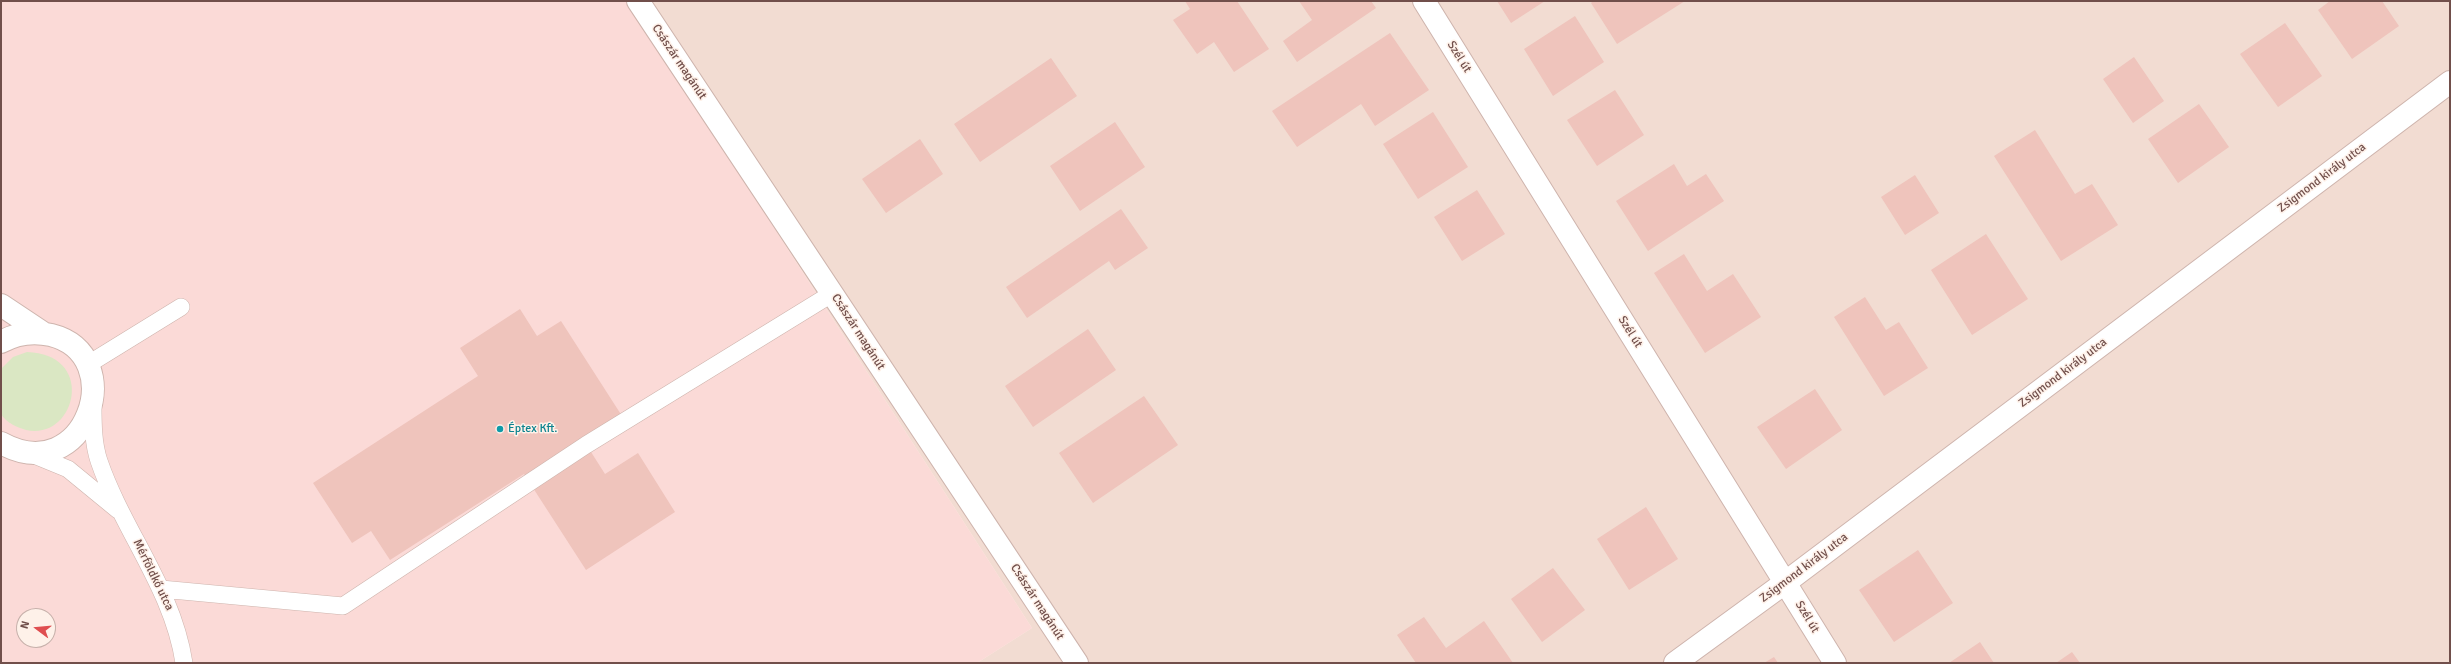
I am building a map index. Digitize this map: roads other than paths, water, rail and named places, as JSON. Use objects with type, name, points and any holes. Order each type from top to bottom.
[{"type":"street","name":"Császár magánút","points":[[638,1],[1077,663]]},
{"type":"street","name":"Szél út","points":[[1424,1],[1835,663]]},
{"type":"street","name":"Zsigmond király utca","points":[[1675,663],[1786,582],[2450,82]]},
{"type":"street","points":[[1,305],[43,333]]},
{"type":"street","points":[[1,342],[20,334],[43,333],[54,336],[73,347],[87,365],[93,391],[90,414],[77,434],[58,447],[47,451],[9,448]]},
{"type":"lane","points":[[161,589],[343,606],[586,445],[833,293]]},
{"type":"lane","points":[[87,365],[181,307]]},
{"type":"lane","name":"Mérföldkő utca","points":[[93,391],[93,426],[99,460],[122,513],[172,611],[184,663]]},
{"type":"lane","points":[[9,448],[68,468],[122,513]]},
{"type":"place","name":"Éptex Kft.","points":[[500,429]]}]
